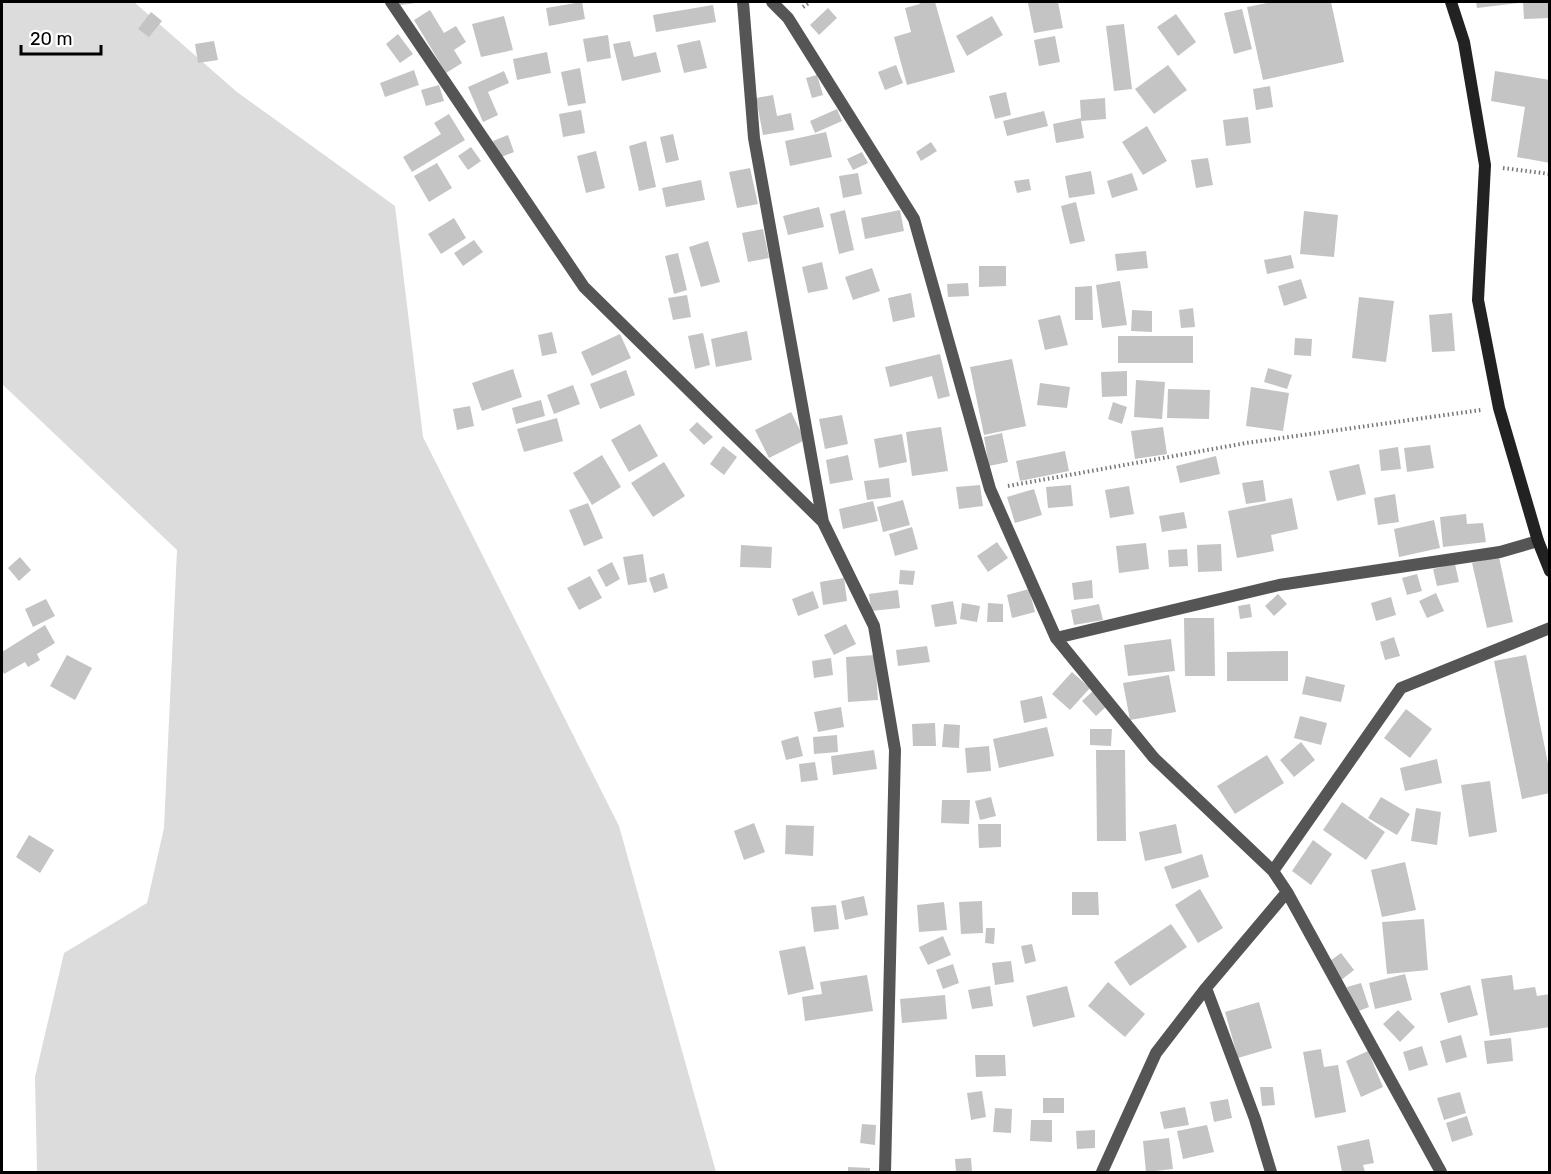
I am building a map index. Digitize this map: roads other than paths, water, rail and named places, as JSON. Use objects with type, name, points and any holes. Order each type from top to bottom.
[{"type":"main road","points":[[1451,2],[1464,42],[1485,165],[1478,300],[1499,408],[1538,541],[1549,569]]},
{"type":"street","points":[[391,2],[584,287],[823,522]]},
{"type":"street","points":[[743,2],[754,138],[823,522],[874,626],[895,750],[885,1173]]},
{"type":"street","points":[[772,2],[788,18],[914,219],[990,489],[1056,638],[1154,758],[1273,871],[1287,892],[1441,1173]]},
{"type":"street","points":[[1056,638],[1279,585],[1500,552],[1538,541]]},
{"type":"street","points":[[1273,871],[1401,688],[1550,628]]},
{"type":"street","points":[[1102,1173],[1156,1053],[1206,988],[1287,892]]},
{"type":"street","points":[[1206,988],[1255,1119],[1271,1173]]}]
